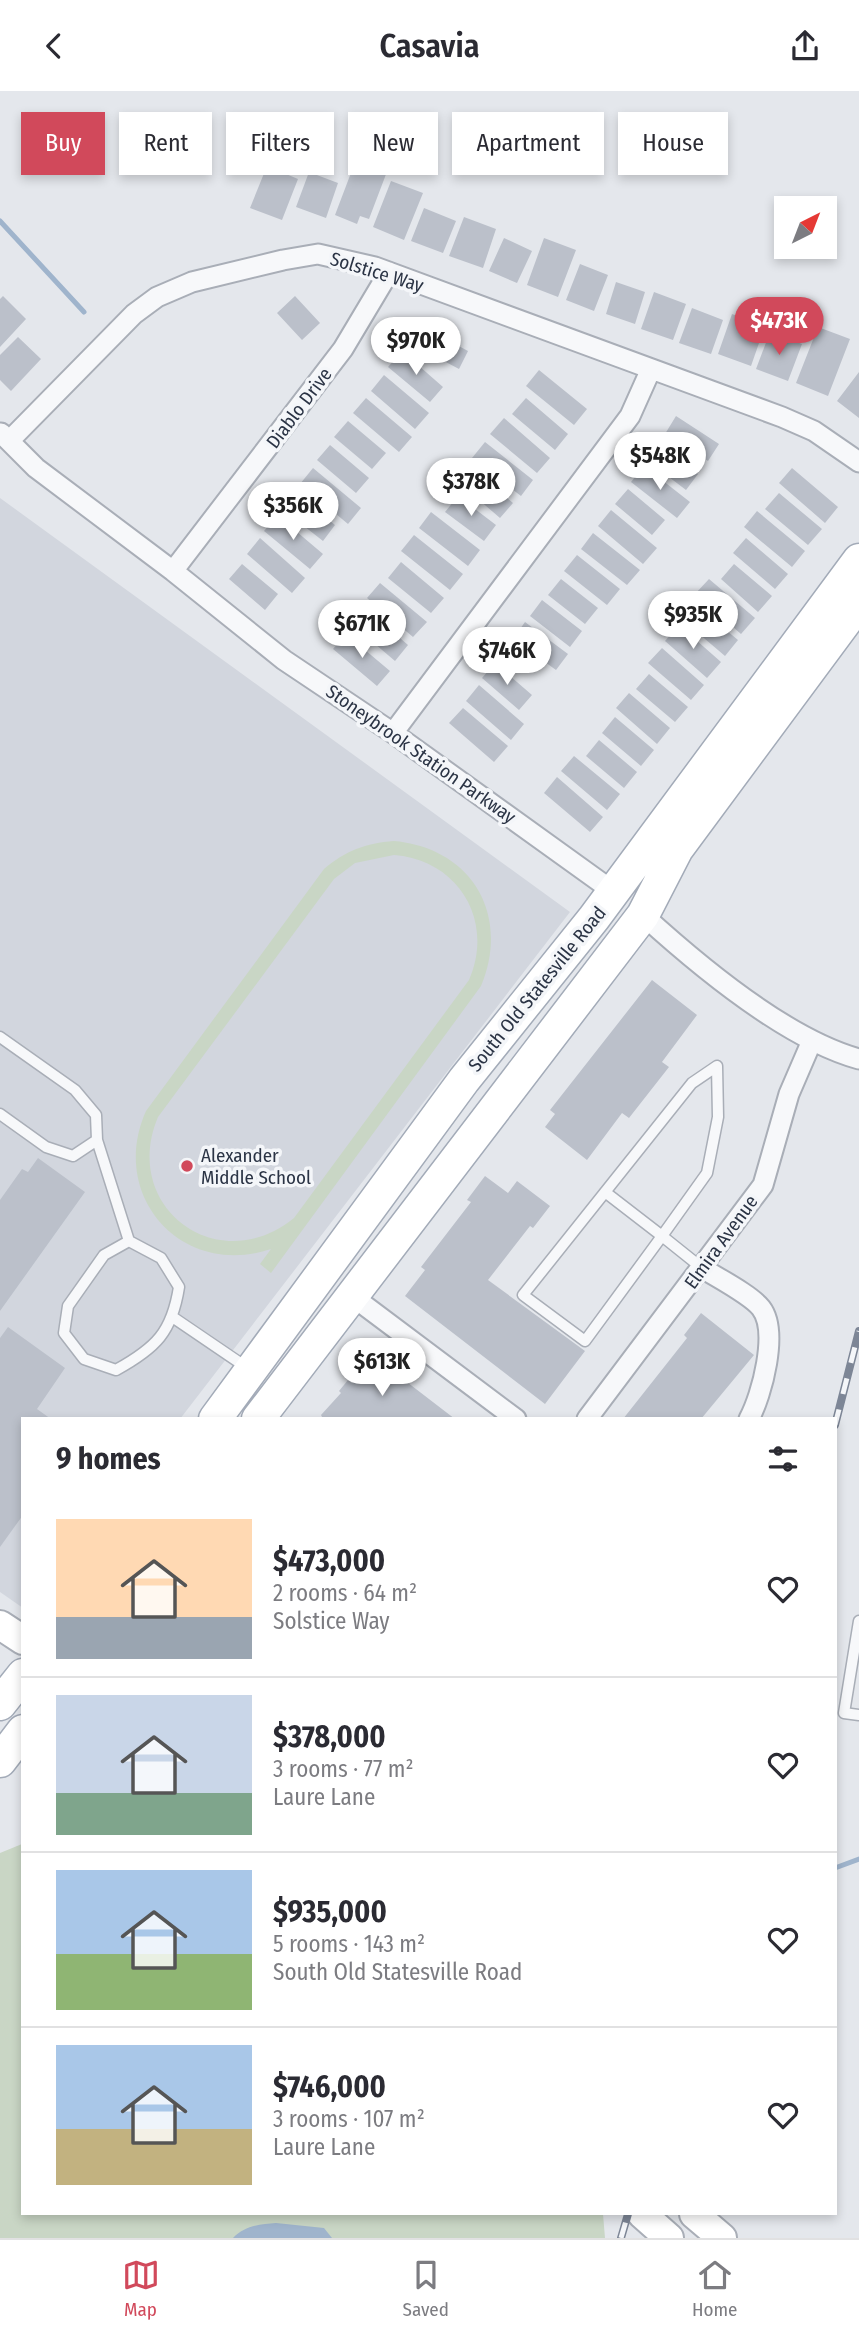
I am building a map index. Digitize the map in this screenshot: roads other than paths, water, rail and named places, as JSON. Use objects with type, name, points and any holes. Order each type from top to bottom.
[{"type":"main road","name":"South Old Statesville Road","points":[[216,1417],[464,1080],[614,892],[859,560]]},
{"type":"main road","name":"South Old Statesville Road","points":[[260,1417],[643,915],[677,849],[859,603]]},
{"type":"main road","points":[[643,915],[635,898],[640,880],[717,773],[752,703]]},
{"type":"main road","points":[[533,1058],[540,1021],[611,922],[616,911],[614,892]]},
{"type":"main road","points":[[0,1761],[21,1734]]},
{"type":"street","name":"Solstice Way","points":[[5,437],[134,314],[157,297],[192,282],[318,254],[389,272],[814,431],[859,462]]},
{"type":"street","name":"Diablo Drive","points":[[173,571],[343,349],[389,272]]},
{"type":"street","points":[[393,733],[630,416],[651,369]]},
{"type":"street","name":"Stoneybrook Station Parkway","points":[[5,437],[36,468],[173,571],[284,660],[393,733],[614,892]]},
{"type":"street","points":[[643,915],[729,985],[811,1043],[850,1057]]},
{"type":"street","name":"Elmira Avenue","points":[[589,1417],[763,1185],[789,1094],[811,1043]]},
{"type":"street","points":[[702,1268],[761,1307],[766,1318],[771,1342],[750,1417]]},
{"type":"street","points":[[352,1296],[513,1417]]},
{"type":"street","points":[[0,1625],[21,1639]]},
{"type":"street","points":[[643,2215],[669,2238]]},
{"type":"street","points":[[695,2215],[720,2236]]},
{"type":"lane","points":[[0,1037],[75,1090],[96,1115],[97,1140],[130,1241],[161,1258],[179,1287],[174,1318],[145,1354],[116,1370],[84,1359],[64,1333],[68,1306],[104,1255],[130,1241]]},
{"type":"lane","points":[[717,1066],[718,1118],[708,1173],[663,1236],[585,1341],[523,1295],[692,1083],[717,1066]]},
{"type":"lane","points":[[0,1114],[46,1147],[73,1156],[97,1140]]},
{"type":"lane","points":[[606,1192],[702,1268]]},
{"type":"lane","points":[[174,1318],[251,1370]]},
{"type":"lane","points":[[859,1621],[856,1664],[844,1713],[859,1715]]},
{"type":"water","points":[[276,2223],[324,2228],[332,2238],[233,2238],[247,2228]]},
{"type":"waterway","points":[[0,221],[84,312]]},
{"type":"waterway","points":[[837,1867],[859,1859]]},
{"type":"railway","points":[[837,1417],[859,1331]]},
{"type":"railway","points":[[621,2238],[628,2215]]},
{"type":"place","name":"Alexander Middle School","points":[[187,1166]]}]
